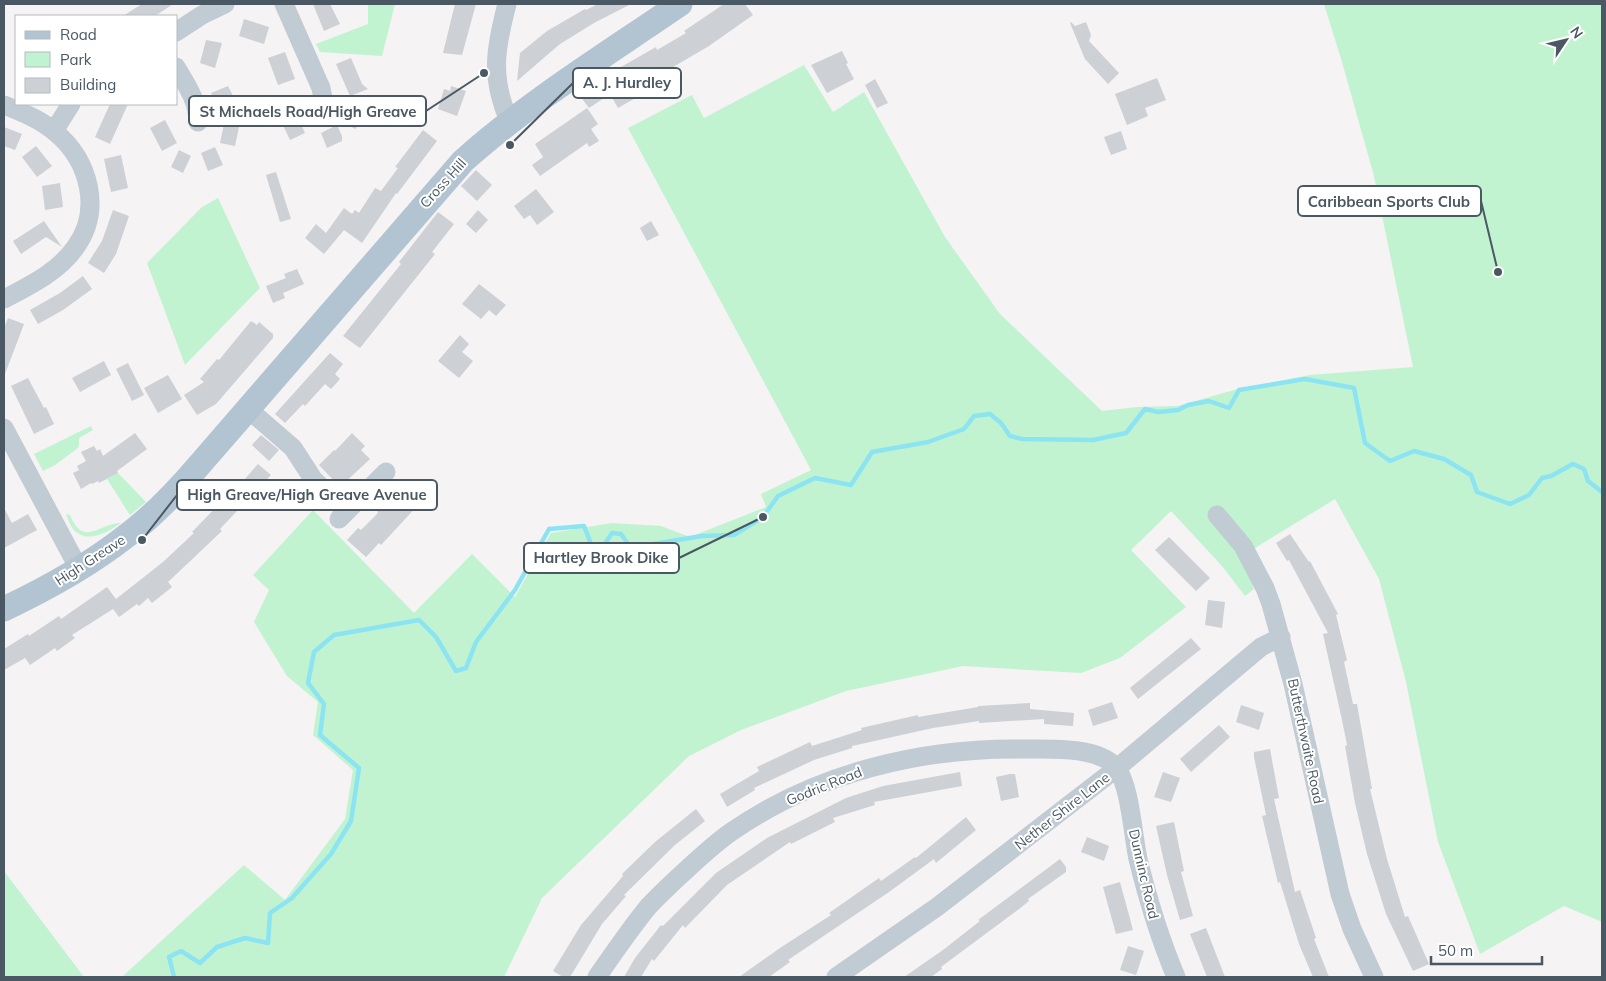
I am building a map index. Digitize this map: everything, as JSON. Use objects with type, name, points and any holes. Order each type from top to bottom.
[{"type":"main road","name":"Cross Hill","points":[[248,409],[463,161],[490,137],[549,94],[680,4]]},
{"type":"main road","name":"High Greave","points":[[4,609],[34,595],[79,569],[126,537],[159,509],[184,483],[248,409]]},
{"type":"street","points":[[178,31],[225,4]]},
{"type":"street","points":[[284,4],[322,88],[322,106]]},
{"type":"street","points":[[507,4],[497,48],[496,66],[498,88],[510,123]]},
{"type":"street","points":[[178,70],[190,91],[198,114],[198,122]]},
{"type":"street","points":[[4,104],[28,115],[54,131],[70,147],[81,162],[88,182],[91,205],[85,230],[75,248],[61,263],[35,282],[4,299]]},
{"type":"street","points":[[54,131],[69,105]]},
{"type":"street","points":[[248,409],[288,443],[342,516],[386,472]]},
{"type":"street","points":[[4,428],[79,569]]},
{"type":"street","name":"Butterthwaite Road","points":[[1217,515],[1243,546],[1256,569],[1271,604],[1281,637],[1340,894],[1352,929],[1374,977]]},
{"type":"street","name":"Nether Shire Lane","points":[[836,977],[937,907],[1117,768],[1262,647],[1281,637]]},
{"type":"street","name":"Godric Road","points":[[597,977],[649,907],[702,855],[730,832],[762,812],[840,777],[878,765],[968,750],[1054,749],[1087,752],[1109,762],[1117,768]]},
{"type":"street","name":"Dunninc Road","points":[[1117,768],[1126,791],[1147,894],[1160,937],[1176,977]]},
{"type":"green space","points":[[368,4],[395,4],[382,56],[320,52],[316,44],[368,24]]},
{"type":"green space","points":[[1324,4],[1602,4],[1602,922],[1564,906],[1480,954],[1438,842],[1406,682],[1379,579],[1335,499],[1242,556],[1254,589],[1245,596],[1222,566],[1171,511],[1131,550],[1186,607],[1120,658],[1081,673],[963,666],[846,691],[741,730],[689,756],[542,898],[504,977],[122,977],[244,865],[285,900],[345,819],[353,770],[313,735],[318,702],[287,676],[254,622],[269,590],[253,575],[313,510],[414,613],[472,554],[515,597],[551,533],[612,523],[661,526],[690,537],[766,507],[761,494],[811,470],[628,128],[692,95],[704,118],[804,65],[833,112],[864,92],[945,237],[1000,314],[1102,411],[1137,407],[1178,406],[1234,390],[1310,375],[1413,367],[1374,176]]},
{"type":"green space","points":[[218,198],[260,288],[185,365],[147,263],[202,207]]},
{"type":"green space","points":[[91,426],[93,430],[79,438],[78,448],[55,465],[43,471],[34,454]]},
{"type":"green space","points":[[118,473],[146,502],[130,515],[107,479]]},
{"type":"green space","points":[[66,514],[70,515],[75,525],[87,532],[121,523],[104,533],[91,537],[79,534],[73,529]]},
{"type":"green space","points":[[4,871],[84,977],[4,977]]},
{"type":"building","points":[[142,4],[173,4],[156,15],[125,15]]},
{"type":"building","points":[[313,4],[330,4],[340,24],[324,31]]},
{"type":"building","points":[[455,4],[476,4],[462,55],[443,53]]},
{"type":"building","points":[[598,4],[631,4],[594,23],[560,44],[517,81],[520,53],[547,31],[585,9]]},
{"type":"building","points":[[724,4],[745,4],[753,15],[709,46],[668,70],[671,75],[651,85],[653,88],[618,108],[610,94],[589,108],[580,96],[588,90],[586,87],[656,47],[657,50],[686,33],[684,31]]},
{"type":"building","points":[[244,19],[269,27],[264,44],[239,36]]},
{"type":"building","points":[[1071,22],[1075,26],[1086,22],[1091,35],[1089,41],[1119,73],[1108,84],[1085,59]]},
{"type":"building","points":[[206,40],[222,43],[215,68],[200,63]]},
{"type":"building","points":[[842,51],[854,79],[827,93],[811,65]]},
{"type":"building","points":[[285,52],[295,79],[278,85],[268,58]]},
{"type":"building","points":[[351,58],[362,84],[368,89],[350,96],[336,64]]},
{"type":"building","points":[[1157,78],[1166,100],[1145,108],[1148,116],[1127,125],[1115,94]]},
{"type":"building","points":[[875,79],[888,103],[877,108],[865,85]]},
{"type":"building","points":[[228,86],[239,108],[222,116],[211,93]]},
{"type":"building","points":[[451,86],[466,91],[457,116],[438,109],[444,89],[450,91]]},
{"type":"building","points":[[287,95],[305,133],[290,140],[272,102]]},
{"type":"building","points":[[110,105],[128,105],[110,144],[95,137]]},
{"type":"building","points":[[349,106],[363,112],[356,129],[341,123]]},
{"type":"building","points":[[587,108],[598,124],[591,129],[599,141],[589,147],[587,143],[540,176],[532,165],[543,157],[535,144]]},
{"type":"building","points":[[165,120],[177,143],[162,151],[150,128]]},
{"type":"building","points":[[224,124],[239,127],[235,146],[220,143]]},
{"type":"building","points":[[337,125],[342,141],[327,148],[321,133]]},
{"type":"building","points":[[4,127],[22,134],[15,150],[4,146]]},
{"type":"building","points":[[423,130],[437,141],[396,193],[362,243],[344,230],[324,254],[305,238],[316,224],[326,233],[344,208],[352,214],[355,210],[359,213],[375,188],[381,191],[398,168],[395,167]]},
{"type":"building","points":[[1121,131],[1127,149],[1111,155],[1104,137]]},
{"type":"building","points":[[36,146],[52,166],[37,177],[22,157]]},
{"type":"building","points":[[215,147],[223,165],[208,171],[201,153]]},
{"type":"building","points":[[179,150],[191,156],[183,173],[171,167]]},
{"type":"building","points":[[121,155],[128,188],[111,192],[104,159]]},
{"type":"building","points":[[476,170],[492,185],[477,201],[461,186]]},
{"type":"building","points":[[276,172],[291,219],[280,222],[266,175]]},
{"type":"building","points":[[60,183],[63,207],[45,210],[42,186]]},
{"type":"building","points":[[536,189],[554,212],[537,225],[530,215],[524,219],[514,206]]},
{"type":"building","points":[[113,210],[129,216],[116,254],[104,273],[88,263],[102,241]]},
{"type":"building","points":[[478,210],[488,220],[476,233],[466,224]]},
{"type":"building","points":[[438,212],[454,224],[432,252],[435,254],[360,348],[343,336],[401,264],[399,262]]},
{"type":"building","points":[[44,221],[62,247],[46,237],[21,254],[13,241]]},
{"type":"building","points":[[651,221],[659,235],[647,241],[640,228]]},
{"type":"building","points":[[297,269],[304,284],[283,293],[285,298],[273,303],[266,286],[286,278],[284,274]]},
{"type":"building","points":[[83,276],[92,289],[63,310],[38,324],[30,310],[60,293]]},
{"type":"building","points":[[479,284],[506,305],[496,316],[489,310],[481,319],[462,304]]},
{"type":"building","points":[[8,318],[24,324],[5,374],[4,328]]},
{"type":"building","points":[[251,321],[257,325],[259,322],[273,334],[273,338],[216,404],[197,415],[184,395],[204,382],[200,379],[217,359],[219,360]]},
{"type":"building","points":[[460,335],[469,344],[462,352],[473,361],[459,378],[438,361]]},
{"type":"building","points":[[330,353],[343,364],[335,374],[340,379],[331,389],[325,384],[305,406],[303,404],[285,423],[275,414]]},
{"type":"building","points":[[104,361],[111,375],[80,392],[72,378]]},
{"type":"building","points":[[128,363],[144,395],[132,401],[116,369]]},
{"type":"building","points":[[168,375],[182,399],[158,413],[144,388]]},
{"type":"building","points":[[28,378],[54,424],[34,434],[11,386]]},
{"type":"building","points":[[135,433],[147,449],[117,471],[118,473],[99,483],[98,481],[91,483],[81,489],[73,473],[79,470],[77,466],[86,461],[81,452],[94,446],[97,451],[100,449],[103,456]]},
{"type":"building","points":[[352,433],[365,446],[361,450],[370,459],[340,487],[319,465]]},
{"type":"building","points":[[261,435],[279,450],[269,461],[252,445]]},
{"type":"building","points":[[258,464],[271,475],[220,529],[222,531],[168,582],[172,587],[152,603],[148,598],[139,606],[137,604],[119,617],[113,609],[72,635],[75,638],[57,651],[55,648],[30,665],[25,658],[4,670],[4,649],[28,634],[29,636],[59,616],[61,619],[107,587],[116,599],[163,562],[194,533],[192,532],[235,486],[237,488]]},
{"type":"building","points":[[400,486],[420,503],[381,545],[379,543],[366,557],[347,540],[358,528],[361,530],[378,513]]},
{"type":"building","points":[[4,508],[12,523],[28,514],[37,530],[4,548]]},
{"type":"building","points":[[1290,534],[1310,561],[1338,614],[1336,615],[1347,660],[1344,662],[1353,704],[1357,704],[1372,789],[1370,789],[1387,859],[1405,917],[1408,916],[1429,964],[1413,971],[1386,914],[1367,854],[1355,803],[1342,720],[1323,634],[1328,633],[1289,560],[1287,561],[1276,543]]},
{"type":"building","points":[[1169,537],[1210,578],[1196,591],[1155,550]]},
{"type":"building","points":[[1208,600],[1225,602],[1222,628],[1205,625]]},
{"type":"building","points":[[1191,638],[1201,649],[1138,699],[1130,688]]},
{"type":"building","points":[[1112,702],[1118,718],[1093,726],[1088,710]]},
{"type":"building","points":[[1030,703],[1030,709],[1074,713],[1073,726],[1044,724],[1044,719],[979,723],[979,721],[933,728],[852,746],[852,748],[814,760],[754,788],[755,790],[727,807],[720,794],[759,771],[757,767],[810,742],[812,746],[862,730],[861,728],[918,715],[918,717],[978,706]]},
{"type":"building","points":[[1241,705],[1264,713],[1259,730],[1236,722]]},
{"type":"building","points":[[1219,725],[1230,737],[1191,772],[1180,759]]},
{"type":"building","points":[[1270,749],[1279,798],[1274,799],[1295,892],[1300,890],[1316,938],[1314,939],[1329,977],[1313,977],[1299,944],[1280,882],[1278,883],[1262,816],[1266,815],[1254,757],[1254,752]]},
{"type":"building","points":[[960,772],[962,786],[874,802],[875,805],[833,818],[835,822],[791,844],[790,842],[727,885],[685,928],[683,925],[654,961],[652,959],[641,977],[624,977],[635,958],[661,925],[663,926],[716,873],[767,838],[846,798],[883,786]]},
{"type":"building","points":[[1163,772],[1180,778],[1171,802],[1154,797]]},
{"type":"building","points":[[1015,774],[1019,797],[1001,801],[996,777]]},
{"type":"building","points":[[696,809],[705,821],[675,845],[624,895],[626,896],[602,924],[570,977],[563,977],[553,971],[581,925],[623,876],[622,874],[655,842]]},
{"type":"building","points":[[966,817],[976,830],[936,863],[934,859],[889,892],[788,960],[790,962],[769,977],[739,977],[831,915],[829,913],[879,878],[881,881],[916,858]]},
{"type":"building","points":[[1174,822],[1184,871],[1181,872],[1193,916],[1180,920],[1156,826]]},
{"type":"building","points":[[1087,837],[1109,846],[1104,861],[1081,852]]},
{"type":"building","points":[[1060,859],[1066,867],[1066,872],[941,967],[942,969],[931,977],[904,977],[943,950],[980,921],[978,920]]},
{"type":"building","points":[[1120,882],[1133,930],[1116,934],[1103,887]]},
{"type":"building","points":[[1206,928],[1225,977],[1207,977],[1190,934]]},
{"type":"building","points":[[1128,946],[1144,951],[1136,975],[1120,970]]},
{"type":"waterway","points":[[174,977],[169,957],[181,951],[200,963],[217,947],[245,938],[268,943],[270,913],[292,898],[331,854],[351,821],[359,768],[320,735],[324,704],[308,683],[314,652],[334,635],[419,620],[436,637],[456,671],[466,668],[476,642],[515,590],[549,529],[584,526],[591,544],[602,548],[612,533],[621,534],[639,559],[648,556],[653,544],[702,536],[734,535],[763,517],[778,496],[815,478],[851,485],[872,452],[928,442],[964,429],[974,416],[990,414],[1001,423],[1010,436],[1022,439],[1093,440],[1126,433],[1145,409],[1158,412],[1178,410],[1188,405],[1209,401],[1229,408],[1239,390],[1305,379],[1354,388],[1365,443],[1390,461],[1414,451],[1444,459],[1471,475],[1477,492],[1510,504],[1529,495],[1542,478],[1551,476],[1573,464],[1584,469],[1588,481],[1602,492]]},
{"type":"place","name":"St Michaels Road/High Greave","points":[[484,73]]},
{"type":"place","name":"A. J. Hurdley","points":[[510,145]]},
{"type":"place","name":"Caribbean Sports Club","points":[[1498,272]]},
{"type":"place","name":"Hartley Brook Dike","points":[[763,517]]},
{"type":"place","name":"High Greave/High Greave Avenue","points":[[142,540]]}]
